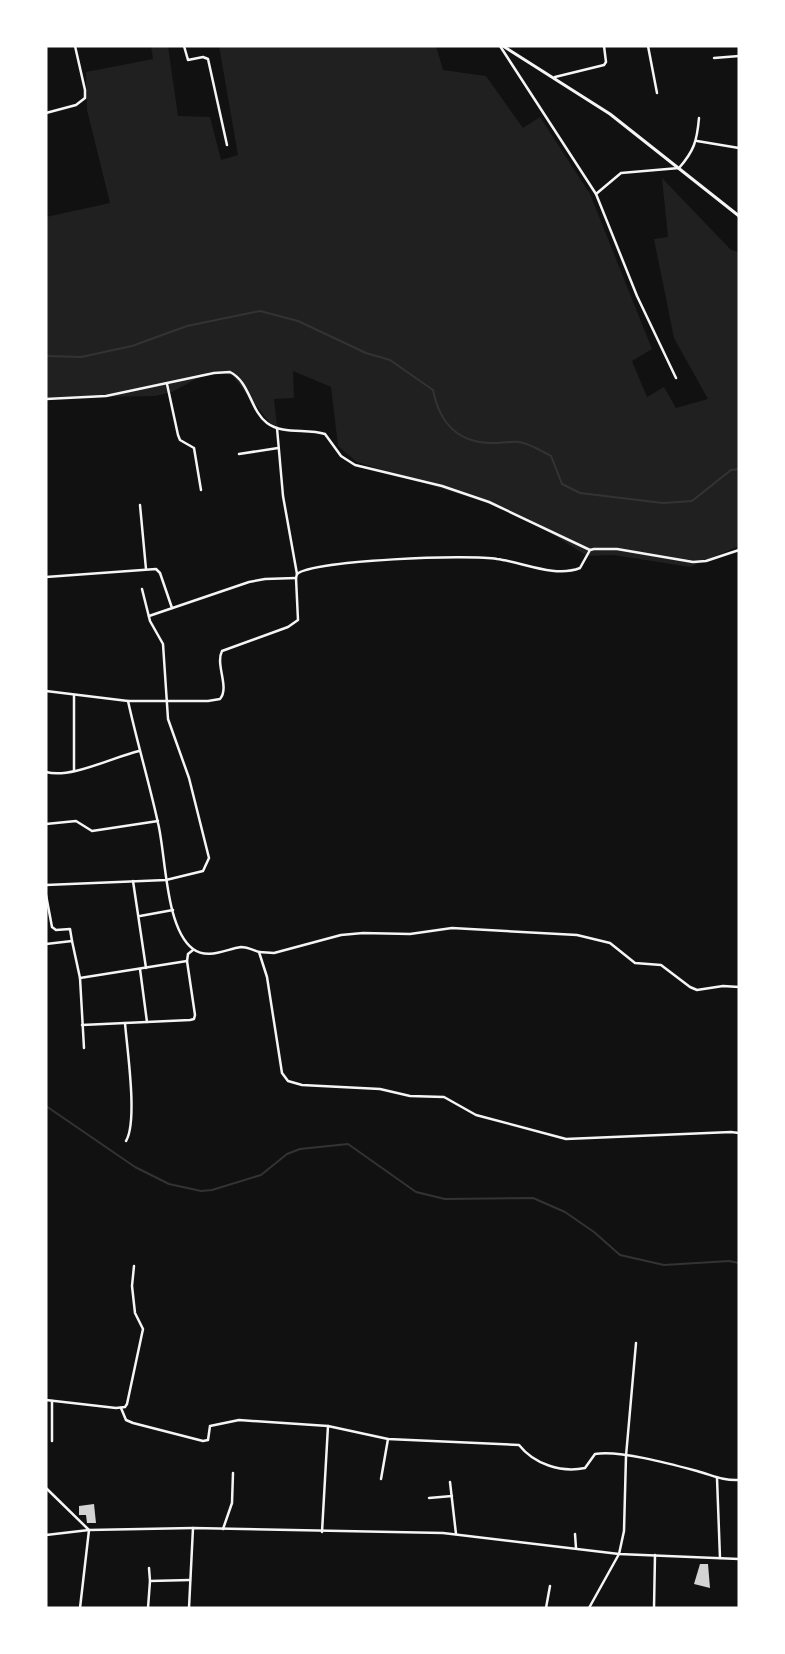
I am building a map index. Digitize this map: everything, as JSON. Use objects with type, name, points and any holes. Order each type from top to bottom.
[{"type":"street","points":[[46,113],[76,106],[85,98],[85,90],[75,46]]},
{"type":"street","points":[[184,46],[188,60],[203,57],[208,59],[227,146]]},
{"type":"street","points":[[502,46],[555,77],[610,114],[739,216]]},
{"type":"street","points":[[502,46],[596,194],[637,296],[676,378]]},
{"type":"street","points":[[555,77],[605,64],[604,46]]},
{"type":"street","points":[[648,46],[657,93]]},
{"type":"street","points":[[714,58],[739,56]]},
{"type":"street","points":[[596,194],[621,173],[679,168],[698,141],[699,118]]},
{"type":"street","points":[[698,141],[739,148]]},
{"type":"street","points":[[46,399],[106,396],[214,373],[230,372],[244,386],[262,417],[277,428],[325,434],[341,456],[355,465],[442,486],[489,502],[590,550],[617,549],[693,562],[706,561],[739,550]]},
{"type":"street","points":[[168,384],[178,436],[180,440],[194,448],[201,490]]},
{"type":"street","points":[[46,691],[128,701],[208,701],[222,698],[224,692],[220,657],[222,651],[288,627],[298,620],[296,576],[283,496],[277,428]]},
{"type":"street","points":[[239,454],[278,448]]},
{"type":"street","points":[[140,505],[146,569]]},
{"type":"street","points":[[149,616],[249,582],[296,576],[305,569],[351,563],[459,556],[496,558],[552,570],[571,570],[583,566],[590,550]]},
{"type":"street","points":[[46,577],[146,569],[158,570],[172,608]]},
{"type":"street","points":[[46,885],[166,880],[203,871],[209,858],[188,778],[168,719],[165,701],[163,644],[149,616],[142,589]]},
{"type":"street","points":[[74,694],[74,771]]},
{"type":"street","points":[[128,701],[158,821],[166,880],[173,910],[182,937],[193,949],[200,952],[219,954],[242,947],[259,952],[274,953],[341,935],[363,933],[410,934],[452,928],[577,935],[610,943],[635,963],[661,965],[690,988],[697,990],[723,986],[739,987]]},
{"type":"street","points":[[46,772],[55,774],[74,771],[139,751]]},
{"type":"street","points":[[46,824],[76,821],[92,832],[158,821]]},
{"type":"street","points":[[134,881],[146,968]]},
{"type":"street","points":[[46,894],[52,927],[56,930],[70,929],[80,978],[84,1048]]},
{"type":"street","points":[[140,916],[173,910]]},
{"type":"street","points":[[46,944],[72,941]]},
{"type":"street","points":[[82,1026],[194,1019],[190,967],[187,961],[188,954],[193,949]]},
{"type":"street","points":[[259,952],[267,977],[282,1073],[288,1081],[444,1097],[476,1115],[566,1138],[739,1133]]},
{"type":"street","points":[[80,978],[187,961]]},
{"type":"street","points":[[140,969],[147,1022]]},
{"type":"street","points":[[125,1023],[131,1107],[130,1132],[126,1141]]},
{"type":"street","points":[[46,1400],[121,1408],[127,1404],[143,1329],[135,1313],[132,1286],[134,1266]]},
{"type":"street","points":[[589,1608],[619,1554],[624,1530],[626,1456],[636,1342]]},
{"type":"street","points":[[52,1401],[52,1441]]},
{"type":"street","points":[[121,1408],[126,1420],[133,1423],[206,1441],[208,1440],[210,1426],[239,1420],[328,1426],[388,1439],[519,1445],[527,1455],[551,1466],[563,1469],[585,1468],[593,1456],[598,1454],[621,1454],[697,1471],[717,1478],[739,1480]]},
{"type":"street","points":[[322,1532],[328,1426]]},
{"type":"street","points":[[381,1479],[388,1439]]},
{"type":"street","points":[[223,1529],[232,1502],[232,1474]]},
{"type":"street","points":[[717,1478],[720,1558]]},
{"type":"street","points":[[450,1482],[456,1534]]},
{"type":"street","points":[[46,1488],[89,1530]]},
{"type":"street","points":[[429,1498],[452,1496]]},
{"type":"street","points":[[189,1608],[192,1528]]},
{"type":"street","points":[[46,1535],[89,1530],[192,1528],[322,1532],[410,1531],[456,1534],[619,1554],[739,1559]]},
{"type":"street","points":[[80,1608],[89,1530]]},
{"type":"street","points":[[575,1534],[576,1548]]},
{"type":"street","points":[[654,1608],[655,1555]]},
{"type":"street","points":[[148,1608],[149,1568]]},
{"type":"street","points":[[150,1581],[190,1580]]},
{"type":"street","points":[[546,1608],[550,1586]]},
{"type":"shaded area","points":[[151,46],[168,46],[178,116],[210,117],[221,160],[238,155],[219,46],[436,46],[443,70],[486,76],[523,128],[540,117],[590,194],[652,349],[632,361],[647,397],[664,387],[676,408],[708,399],[674,338],[654,239],[668,237],[662,178],[731,250],[739,252],[739,546],[690,567],[614,555],[587,556],[546,530],[488,503],[357,462],[338,446],[331,387],[293,371],[294,398],[274,399],[277,426],[270,423],[232,375],[209,372],[172,392],[155,396],[46,398],[46,217],[110,203],[87,110],[86,72],[153,59]]},
{"type":"building","points":[[94,1504],[96,1523],[87,1523],[86,1515],[79,1515],[79,1506]]},
{"type":"building","points":[[700,1564],[708,1564],[710,1588],[694,1584]]},
{"type":"waterway","points":[[46,356],[81,357],[132,346],[187,326],[260,311],[298,321],[366,353],[390,360],[433,390],[441,413],[453,430],[472,440],[527,444],[551,456],[562,484],[580,493],[663,503],[692,501],[731,470],[739,469]]},
{"type":"waterway","points":[[46,1106],[135,1167],[169,1184],[201,1191],[212,1190],[261,1175],[287,1154],[300,1149],[348,1144],[416,1192],[445,1199],[533,1198],[565,1212],[594,1232],[620,1255],[664,1265],[729,1261],[739,1263]]}]
